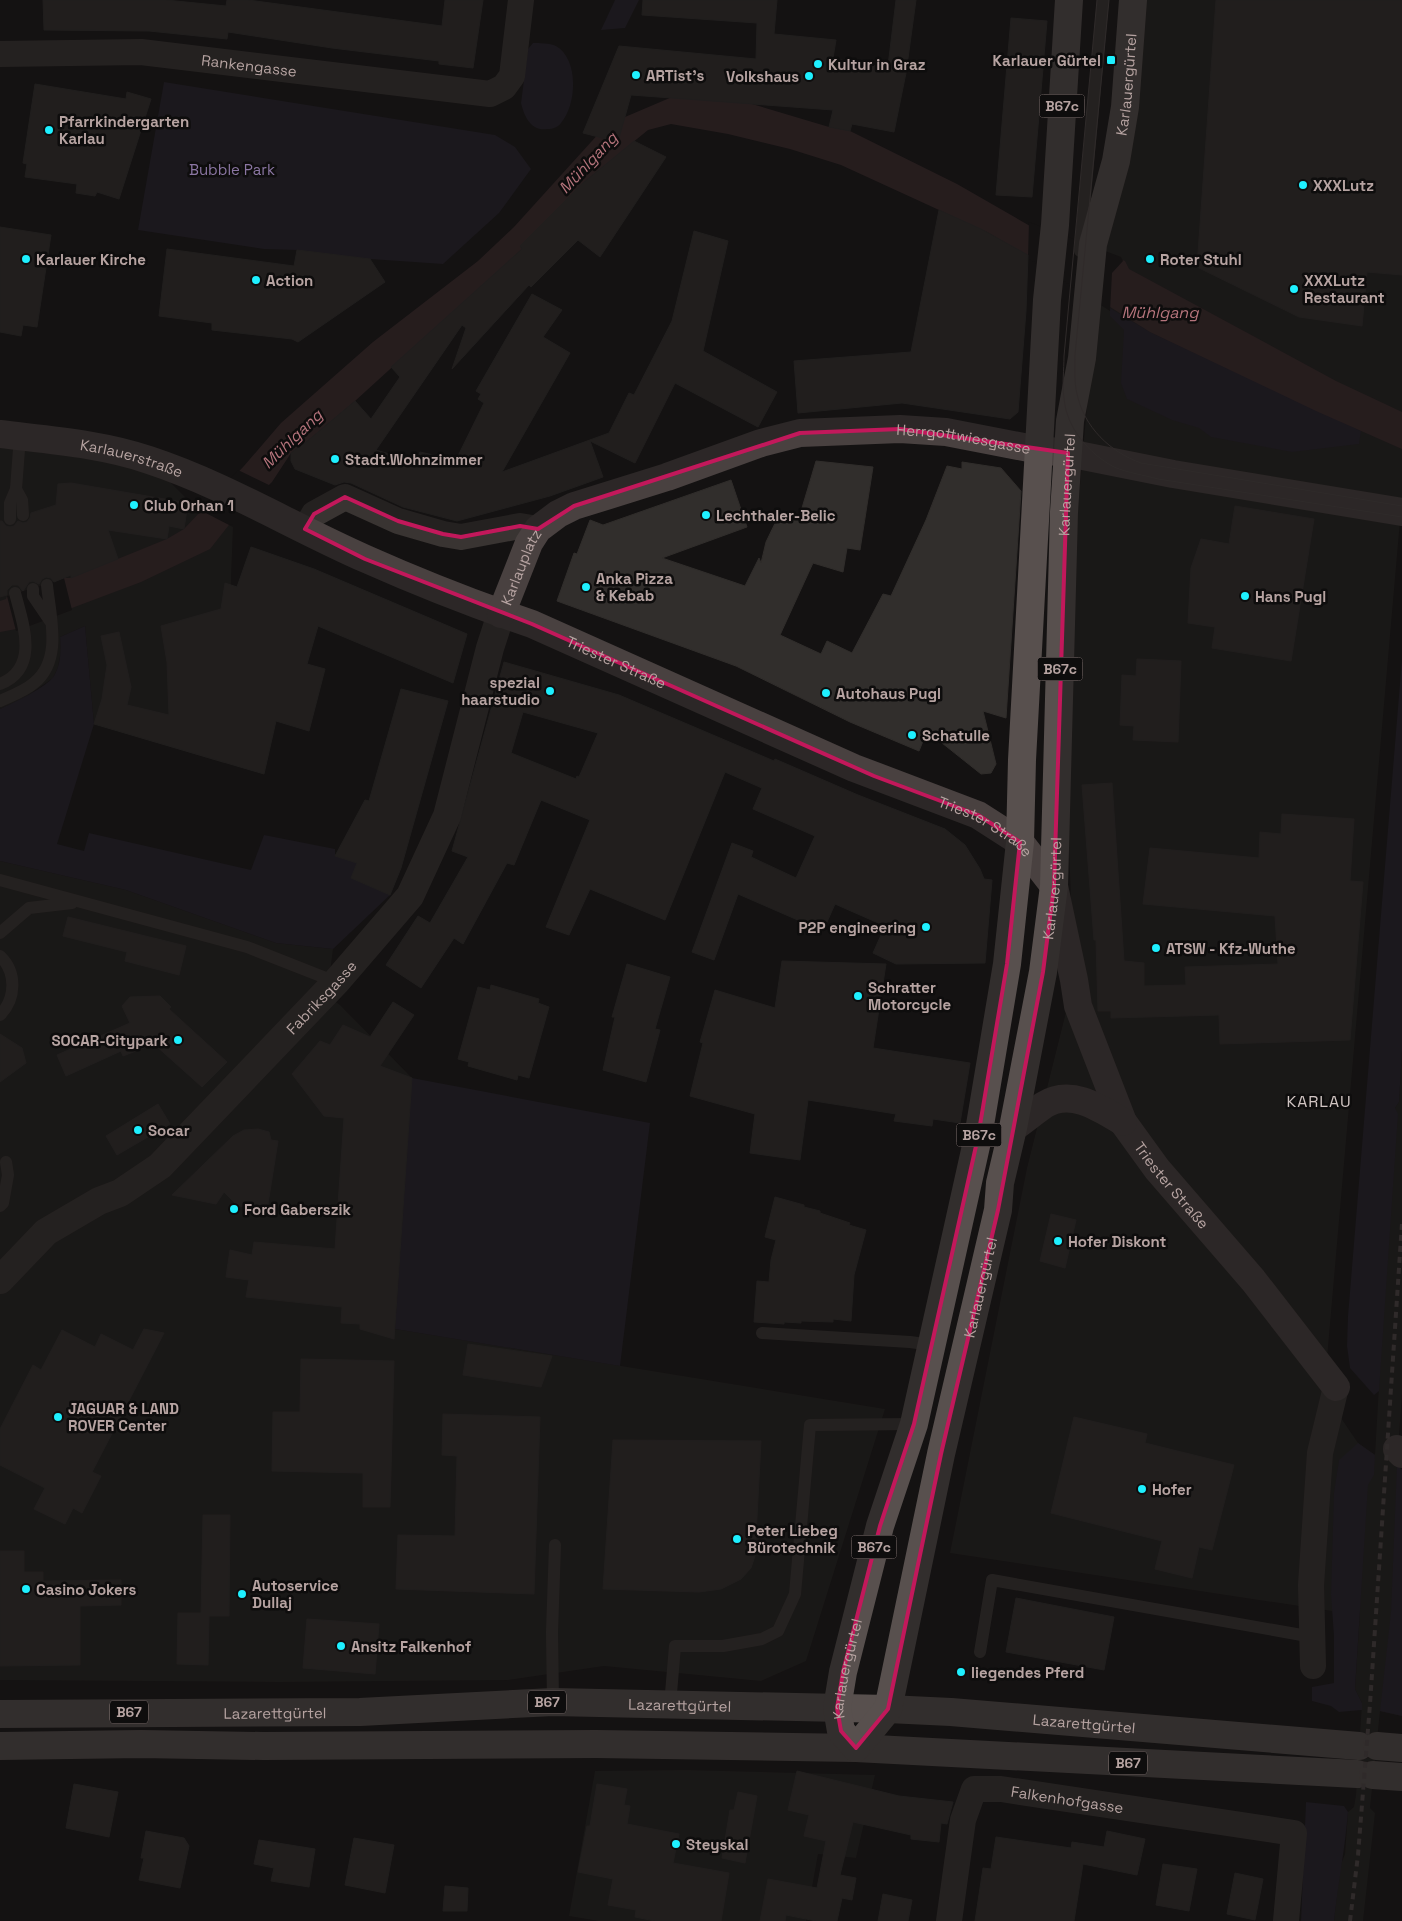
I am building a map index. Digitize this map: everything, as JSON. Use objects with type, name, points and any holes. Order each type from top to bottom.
[{"type":"main road","name":"Karlauergürtel","points":[[1069,0],[1039,450],[1022,760],[1020,842],[1007,964],[978,1138],[914,1424],[880,1526],[846,1656],[836,1708],[841,1731],[856,1748],[888,1709],[941,1454],[998,1210],[1000,1183],[1013,1128],[1043,972],[1054,886],[1064,512],[1070,421],[1082,358],[1088,302],[1087,241],[1116,160],[1125,107],[1133,0]]},
{"type":"main road","name":"Herrgottwiesgasse","points":[[538,529],[558,514],[574,506],[667,477],[760,443],[800,433],[900,429],[946,432],[1039,450],[1068,453],[1166,473],[1402,512]]},
{"type":"main road","name":"Karlauerstraße","points":[[10,435],[108,449],[147,459],[191,475],[255,505]]},
{"type":"main road","name":"Karlauplatz","points":[[255,505],[365,559],[501,614],[529,543],[538,529]]},
{"type":"main road","name":"Triester Straße","points":[[501,614],[532,624],[874,776],[978,816],[1020,842],[1054,886],[1078,1006],[1123,1122],[1157,1169],[1253,1280],[1336,1387]]},
{"type":"main road","points":[[1013,1128],[1046,1104],[1071,1097],[1097,1106],[1123,1122]]},
{"type":"main road","name":"Lazarettgürtel","points":[[0,1714],[360,1712],[552,1702],[888,1709],[1379,1746]]},
{"type":"main road","name":"B67","points":[[0,1746],[141,1744],[263,1746],[596,1744],[856,1748],[1402,1777]]},
{"type":"street","name":"Rankengasse","points":[[0,54],[141,52],[490,94],[507,84],[512,76],[521,0]]},
{"type":"street","name":"Karlauplatz","points":[[305,529],[314,514],[345,497],[398,522],[461,537],[520,526],[538,529]]},
{"type":"street","name":"Fabriksgasse","points":[[0,1280],[46,1232],[99,1201],[120,1193],[160,1166],[336,982],[410,896],[447,816],[501,614]]},
{"type":"street","points":[[1313,1666],[1311,1585],[1320,1453],[1336,1387]]},
{"type":"street","name":"Falkenhofgasse","points":[[949,1921],[963,1820],[974,1790],[1001,1789],[1294,1833],[1286,1921]]},
{"type":"lane","points":[[1078,266],[1087,241],[1103,0]]},
{"type":"lane","points":[[1070,356],[1068,397],[1070,421]]},
{"type":"lane","points":[[10,435],[16,489],[22,500],[24,515]]},
{"type":"lane","points":[[10,519],[10,503],[16,489]]},
{"type":"lane","points":[[0,701],[35,683],[46,669],[53,649],[46,585]]},
{"type":"lane","points":[[33,589],[33,596],[51,623]]},
{"type":"lane","points":[[0,684],[7,681],[20,669],[26,653],[24,630],[15,593]]},
{"type":"lane","points":[[0,880],[247,948],[336,982]]},
{"type":"lane","points":[[0,933],[29,908],[80,902]]},
{"type":"lane","points":[[0,956],[10,970],[13,982],[9,1003],[0,1015]]},
{"type":"lane","points":[[0,1206],[3,1202],[8,1175],[6,1162]]},
{"type":"lane","points":[[762,1333],[910,1342],[932,1346]]},
{"type":"lane","points":[[670,1705],[675,1646],[723,1646],[762,1639],[778,1631],[795,1594],[810,1425],[914,1424]]},
{"type":"lane","points":[[552,1702],[555,1545]]},
{"type":"lane","points":[[980,1652],[992,1580],[1313,1637]]},
{"type":"highlighted area","points":[[900,429],[1068,453],[1054,886],[1043,972],[998,1210],[941,1454],[888,1709],[856,1748],[841,1731],[837,1708],[843,1672],[880,1526],[914,1424],[978,1137],[1007,964],[1020,842],[978,815],[874,776],[532,624],[365,559],[305,529],[314,514],[345,497],[398,521],[443,534],[461,537],[520,526],[538,529],[574,506],[800,433]]},
{"type":"shaded area","points":[[1130,0],[1402,0],[1402,498],[1324,1393],[1358,1443],[1375,1455],[1395,1108],[1399,1102],[1402,1051],[1402,1394],[1397,1464],[1402,1470],[1402,1716],[1380,1711],[1370,1808],[1375,1813],[1363,1921],[1334,1921],[1340,1867],[1345,1854],[1348,1812],[1354,1807],[1356,1795],[1362,1703],[1355,1689],[1360,1612],[1332,1611],[950,1553],[1027,1168],[1074,980],[1065,739],[1078,508],[1099,268]]},
{"type":"shaded area","points":[[0,434],[147,459],[198,510],[233,527],[224,763],[94,724],[85,626],[60,637],[61,651],[58,667],[53,678],[23,699],[0,709]]},
{"type":"shaded area","points":[[0,861],[126,890],[276,943],[333,949],[327,996],[340,1005],[412,1078],[395,1329],[885,1409],[806,1661],[761,1681],[604,1666],[508,1680],[279,1682],[0,1680]]},
{"type":"shaded area","name":"Steyskal","points":[[686,1770],[875,1775],[856,1858],[818,1854],[806,1921],[599,1921],[569,1916],[595,1771]]},
{"type":"green space","points":[[615,0],[639,0],[625,28],[601,30]]},
{"type":"green space","points":[[533,43],[556,46],[569,61],[572,71],[573,94],[570,105],[561,123],[552,129],[542,129],[533,126],[526,118],[521,103],[528,49]]},
{"type":"green space","name":"Bubble Park","points":[[164,82],[495,135],[515,147],[531,169],[499,213],[443,264],[370,259],[297,250],[264,249],[138,230]]},
{"type":"green space","points":[[1110,308],[1150,332],[1361,431],[1359,444],[1292,452],[1211,437],[1199,428],[1172,420],[1127,399],[1121,383],[1124,330],[1110,316]]},
{"type":"green space","points":[[85,626],[94,724],[57,844],[84,851],[89,833],[251,870],[264,835],[335,849],[335,856],[357,863],[351,878],[390,895],[333,949],[276,943],[126,890],[0,861],[0,709],[29,694],[50,680],[54,676],[59,662],[60,637]]},
{"type":"green space","points":[[1402,659],[1402,1051],[1399,1102],[1395,1108],[1398,1114],[1379,1391],[1374,1395],[1350,1368],[1347,1346],[1348,1316]]},
{"type":"green space","points":[[412,1078],[650,1123],[620,1366],[395,1329]]},
{"type":"green space","points":[[1358,1443],[1375,1455],[1374,1475],[1368,1485],[1355,1689],[1362,1703],[1362,1710],[1339,1712],[1331,1706],[1312,1701],[1312,1687],[1334,1683],[1334,1636],[1331,1595],[1334,1493],[1339,1460]]},
{"type":"green space","points":[[1397,1465],[1402,1470],[1402,1716],[1380,1711],[1391,1612]]},
{"type":"green space","points":[[1306,1802],[1344,1806],[1348,1812],[1334,1921],[1301,1921]]},
{"type":"water","name":"Mühlgang","points":[[672,97],[752,104],[829,127],[850,131],[957,184],[1030,226],[1125,261],[1129,269],[1336,381],[1402,412],[1402,449],[1316,411],[1150,332],[1029,256],[987,232],[841,165],[790,149],[728,134],[671,124],[648,130],[583,183],[520,246],[522,249],[355,401],[291,453],[272,482],[232,521],[210,549],[141,582],[16,629],[0,632],[0,601],[6,599],[7,596],[64,578],[71,578],[167,539],[184,529],[244,466],[281,423],[373,342],[478,261],[514,227],[601,131],[625,117]]},
{"type":"pier","points":[[1029,222],[1121,257],[1123,261],[1112,273],[1110,311],[1028,258]]},
{"type":"pier","points":[[238,470],[271,486],[233,524],[229,525],[200,510]]},
{"type":"pier","points":[[64,578],[72,610],[16,631],[7,596]]},
{"type":"building","points":[[43,0],[166,0],[226,6],[227,0],[248,0],[442,26],[445,0],[483,0],[473,68],[439,64],[439,61],[332,48],[228,32],[227,39],[149,31],[44,30]]},
{"type":"building","points":[[643,0],[777,0],[774,34],[836,40],[833,58],[864,65],[888,66],[896,0],[916,0],[906,73],[894,132],[852,124],[850,131],[829,127],[833,110],[631,95],[618,142],[583,133],[619,46],[756,59],[757,23],[642,15]]},
{"type":"building","name":"XXXLutz","points":[[1216,0],[1402,0],[1402,275],[1367,272],[1362,326],[1299,317],[1197,267]]},
{"type":"building","points":[[1011,18],[1047,21],[1032,197],[996,195]]},
{"type":"building","points":[[35,84],[126,99],[127,92],[151,99],[119,199],[97,192],[95,196],[76,193],[77,184],[25,177],[27,164],[23,163]]},
{"type":"building","points":[[634,141],[666,157],[600,257],[578,240],[531,287],[529,285],[452,369],[466,328],[462,325],[376,450],[416,462],[420,452],[456,460],[484,403],[478,399],[481,394],[476,391],[532,294],[562,310],[543,337],[570,353],[502,472],[609,433],[629,393],[634,395],[672,321],[694,231],[728,241],[703,351],[777,392],[758,427],[675,383],[635,463],[590,441],[603,477],[550,496],[457,521],[403,507],[351,483],[344,482],[335,485],[295,469],[291,461],[291,453],[355,401],[371,419],[400,377],[391,367],[522,249],[520,246],[583,183]]},
{"type":"building","points":[[939,210],[981,229],[1028,255],[1026,311],[1018,412],[1010,419],[902,403],[798,413],[794,361],[911,352]]},
{"type":"building","name":"Karlauer Kirche","points":[[0,227],[51,235],[37,327],[23,325],[21,336],[0,332]]},
{"type":"building","points":[[167,249],[294,266],[297,250],[370,259],[385,282],[298,342],[292,339],[212,330],[212,323],[159,316]]},
{"type":"building","points":[[816,461],[873,467],[860,550],[847,548],[843,572],[813,563],[780,635],[821,654],[827,641],[852,653],[883,594],[891,596],[926,520],[947,466],[962,469],[962,462],[1001,468],[1021,491],[1006,718],[983,711],[996,764],[991,773],[981,774],[927,731],[919,751],[850,722],[736,666],[557,601],[574,553],[577,554],[590,520],[603,525],[731,480],[747,527],[662,558],[745,586],[759,558],[761,563],[766,542],[780,513],[799,518]]},
{"type":"building","points":[[71,483],[188,503],[184,529],[169,526],[167,539],[108,530],[118,559],[71,578],[71,575],[54,582],[51,578],[46,577],[39,584],[33,581],[29,582],[23,591],[18,585],[12,585],[7,590],[7,595],[0,597],[0,521],[10,527],[14,526],[18,521],[27,522],[31,513],[56,505],[58,484]]},
{"type":"building","name":"Hans Pugl","points":[[1235,506],[1314,519],[1291,661],[1212,648],[1215,627],[1188,623],[1191,568],[1201,539],[1229,544]]},
{"type":"building","points":[[251,547],[314,569],[467,634],[453,683],[318,626],[307,664],[325,669],[309,731],[276,721],[264,774],[94,724],[102,699],[107,665],[101,636],[119,632],[131,687],[127,705],[169,715],[167,662],[161,626],[221,609],[225,583],[237,587]]},
{"type":"building","points":[[1137,659],[1181,661],[1178,742],[1133,740],[1134,726],[1120,725],[1122,675],[1136,676]]},
{"type":"building","points":[[504,662],[619,695],[774,761],[775,759],[858,795],[945,829],[965,845],[984,879],[992,880],[985,963],[896,964],[873,953],[885,926],[835,904],[823,931],[738,894],[714,960],[692,952],[732,843],[753,851],[751,857],[796,878],[815,836],[753,809],[762,788],[725,772],[665,920],[590,889],[569,935],[546,927],[590,820],[541,800],[514,865],[507,863],[463,944],[454,938],[421,988],[386,965],[418,916],[430,923],[468,857],[452,851]],"holes":[[[523,712],[598,733],[579,777],[577,776],[576,779],[511,753]]]},
{"type":"building","points":[[401,689],[448,701],[401,868],[390,895],[351,878],[357,863],[335,856],[365,800],[369,801]]},
{"type":"building","points":[[1112,783],[1124,961],[1144,963],[1144,986],[1186,985],[1185,967],[1278,964],[1275,916],[1143,904],[1150,848],[1259,858],[1260,832],[1281,834],[1282,814],[1354,819],[1350,881],[1363,882],[1350,1040],[1220,1044],[1219,1015],[1111,1018],[1111,1011],[1098,1011],[1096,940],[1094,940],[1082,785]]},
{"type":"building","points":[[68,917],[186,946],[179,975],[125,961],[127,952],[63,936]]},
{"type":"building","points":[[782,961],[886,964],[873,1048],[970,1063],[960,1123],[933,1119],[932,1126],[894,1121],[896,1114],[808,1100],[800,1160],[750,1153],[755,1114],[690,1096],[703,1043],[700,1042],[715,990],[775,1008]]},
{"type":"building","points":[[627,964],[670,977],[655,1029],[660,1030],[646,1082],[603,1070],[615,1017],[612,1017]]},
{"type":"building","points":[[491,985],[539,999],[538,1003],[549,1007],[529,1078],[518,1075],[517,1080],[468,1066],[469,1062],[458,1059],[478,987],[490,990]]},
{"type":"building","points":[[160,996],[171,1007],[169,1009],[227,1062],[202,1087],[154,1044],[123,1056],[121,1051],[66,1076],[57,1055],[130,1023],[122,1006],[130,997]]},
{"type":"building","points":[[393,1002],[414,1015],[380,1066],[412,1078],[394,1339],[360,1329],[360,1324],[341,1323],[342,1307],[246,1297],[249,1280],[226,1277],[230,1250],[252,1255],[254,1242],[335,1249],[344,1118],[324,1116],[292,1074],[320,1041],[330,1045],[343,1025],[370,1037]]},
{"type":"building","points":[[0,1034],[22,1048],[26,1063],[0,1082]]},
{"type":"building","name":"Socar","points":[[158,1104],[170,1124],[117,1155],[106,1136]]},
{"type":"building","points":[[258,1129],[269,1132],[271,1140],[278,1141],[267,1210],[238,1206],[224,1192],[216,1204],[172,1195],[233,1136],[244,1130]]},
{"type":"building","points":[[775,1197],[804,1205],[804,1207],[820,1211],[820,1213],[850,1223],[849,1225],[866,1230],[854,1275],[851,1321],[833,1319],[833,1322],[801,1321],[801,1323],[784,1322],[784,1324],[754,1322],[757,1281],[769,1282],[771,1260],[776,1240],[765,1237]]},
{"type":"building","points":[[1051,1214],[1076,1220],[1065,1268],[1040,1261]]},
{"type":"building","points":[[144,1329],[164,1333],[92,1472],[101,1476],[82,1513],[73,1508],[65,1524],[34,1509],[45,1488],[0,1465],[0,1429],[33,1365],[41,1370],[62,1330],[95,1347],[101,1334],[133,1350]]},
{"type":"building","points":[[468,1344],[552,1356],[541,1387],[463,1375]]},
{"type":"building","points":[[301,1359],[394,1361],[390,1507],[363,1507],[363,1473],[272,1471],[273,1412],[300,1412]]},
{"type":"building","points":[[443,1414],[540,1417],[534,1594],[396,1589],[398,1535],[455,1536],[457,1456],[442,1455]]},
{"type":"building","name":"Hofer","points":[[1074,1417],[1147,1434],[1145,1443],[1234,1465],[1212,1550],[1199,1547],[1192,1578],[1155,1569],[1162,1541],[1051,1513]]},
{"type":"building","points":[[613,1440],[761,1441],[755,1556],[751,1568],[741,1579],[721,1589],[699,1592],[603,1589]]},
{"type":"building","points":[[203,1515],[230,1515],[229,1616],[209,1616],[208,1665],[177,1664],[178,1613],[201,1613]]},
{"type":"building","points":[[0,1551],[24,1551],[24,1572],[43,1572],[43,1581],[121,1580],[121,1605],[80,1606],[80,1665],[0,1666]]},
{"type":"building","points":[[1016,1598],[1114,1617],[1104,1670],[1006,1652]]},
{"type":"building","name":"Ansitz Falkenhof","points":[[307,1619],[379,1624],[375,1674],[303,1668]]},
{"type":"building","points":[[797,1771],[899,1796],[953,1802],[947,1824],[941,1823],[939,1842],[911,1839],[911,1835],[853,1822],[840,1875],[856,1878],[852,1900],[842,1898],[837,1921],[816,1921],[786,1915],[785,1921],[760,1921],[768,1879],[817,1888],[826,1841],[804,1836],[809,1815],[788,1810]]},
{"type":"building","points":[[74,1784],[118,1792],[109,1837],[66,1828]]},
{"type":"building","points":[[597,1784],[627,1789],[624,1805],[630,1806],[627,1824],[679,1834],[673,1863],[729,1873],[721,1921],[655,1921],[635,1917],[636,1910],[608,1905],[613,1879],[578,1872],[587,1826],[590,1826]]},
{"type":"building","points":[[738,1792],[757,1796],[745,1863],[722,1858],[730,1810],[734,1810]]},
{"type":"building","points":[[146,1831],[184,1838],[189,1846],[180,1888],[139,1880],[144,1858],[141,1858]]},
{"type":"building","points":[[1107,1831],[1145,1839],[1137,1875],[1083,1864],[1074,1921],[975,1921],[983,1868],[991,1869],[996,1837],[1071,1848],[1072,1842],[1104,1847]]},
{"type":"building","points":[[354,1838],[394,1845],[385,1893],[345,1885]]},
{"type":"building","points":[[259,1840],[315,1849],[309,1887],[271,1881],[274,1868],[254,1864]]},
{"type":"building","points":[[1163,1864],[1197,1869],[1189,1911],[1156,1905]]},
{"type":"building","points":[[1235,1873],[1263,1879],[1255,1920],[1227,1914]]},
{"type":"building","points":[[445,1886],[468,1888],[467,1911],[443,1911]]},
{"type":"building","points":[[883,1894],[912,1900],[908,1921],[878,1921]]},
{"type":"tram line","points":[[1097,0],[1064,356],[1064,398],[1069,419],[1074,429],[1096,455],[1114,467],[1130,472],[1158,479],[1402,517]]},
{"type":"tram line","points":[[1109,0],[1075,355],[1076,389],[1080,406],[1086,417],[1100,437],[1109,445],[1141,463],[1402,506]]},
{"type":"railway","points":[[1350,1921],[1358,1855],[1370,1704],[1402,1223]]},
{"type":"place","name":"Karlauer Gürtel","points":[[1111,60]]},
{"type":"place","name":"Kultur in Graz","points":[[818,64]]},
{"type":"place","name":"ARTist's","points":[[636,75]]},
{"type":"place","name":"Volkshaus","points":[[809,76]]},
{"type":"place","name":"Pfarrkindergarten Karlau","points":[[49,130]]},
{"type":"place","name":"XXXLutz","points":[[1303,185]]},
{"type":"place","name":"Karlauer Kirche","points":[[26,259]]},
{"type":"place","name":"Roter Stuhl","points":[[1150,259]]},
{"type":"place","name":"Action","points":[[256,280]]},
{"type":"place","name":"XXXLutz Restaurant","points":[[1294,289]]},
{"type":"place","name":"Stadt.Wohnzimmer","points":[[335,459]]},
{"type":"place","name":"Club Orhan 1","points":[[134,505]]},
{"type":"place","name":"Lechthaler-Belic","points":[[706,515]]},
{"type":"place","name":"Anka Pizza & Kebab","points":[[586,587]]},
{"type":"place","name":"Hans Pugl","points":[[1245,596]]},
{"type":"place","name":"spezial haarstudio","points":[[550,691]]},
{"type":"place","name":"Autohaus Pugl","points":[[826,693]]},
{"type":"place","name":"Schatulle","points":[[912,735]]},
{"type":"place","name":"P2P engineering","points":[[926,927]]},
{"type":"place","name":"ATSW - Kfz-Wuthe","points":[[1156,948]]},
{"type":"place","name":"Schratter Motorcycle","points":[[858,996]]},
{"type":"place","name":"SOCAR-Citypark","points":[[178,1040]]},
{"type":"place","name":"Socar","points":[[138,1130]]},
{"type":"place","name":"Ford Gaberszik","points":[[234,1209]]},
{"type":"place","name":"Hofer Diskont","points":[[1058,1241]]},
{"type":"place","name":"JAGUAR & LAND ROVER Center","points":[[58,1417]]},
{"type":"place","name":"Hofer","points":[[1142,1489]]},
{"type":"place","name":"Peter Liebeg Bürotechnik","points":[[737,1539]]},
{"type":"place","name":"Casino Jokers","points":[[26,1589]]},
{"type":"place","name":"Autoservice Dullaj","points":[[242,1594]]},
{"type":"place","name":"Ansitz Falkenhof","points":[[341,1646]]},
{"type":"place","name":"liegendes Pferd","points":[[961,1672]]},
{"type":"place","name":"Steyskal","points":[[676,1844]]},
{"type":"district","name":"KARLAU","points":[[1319,1101]]}]
